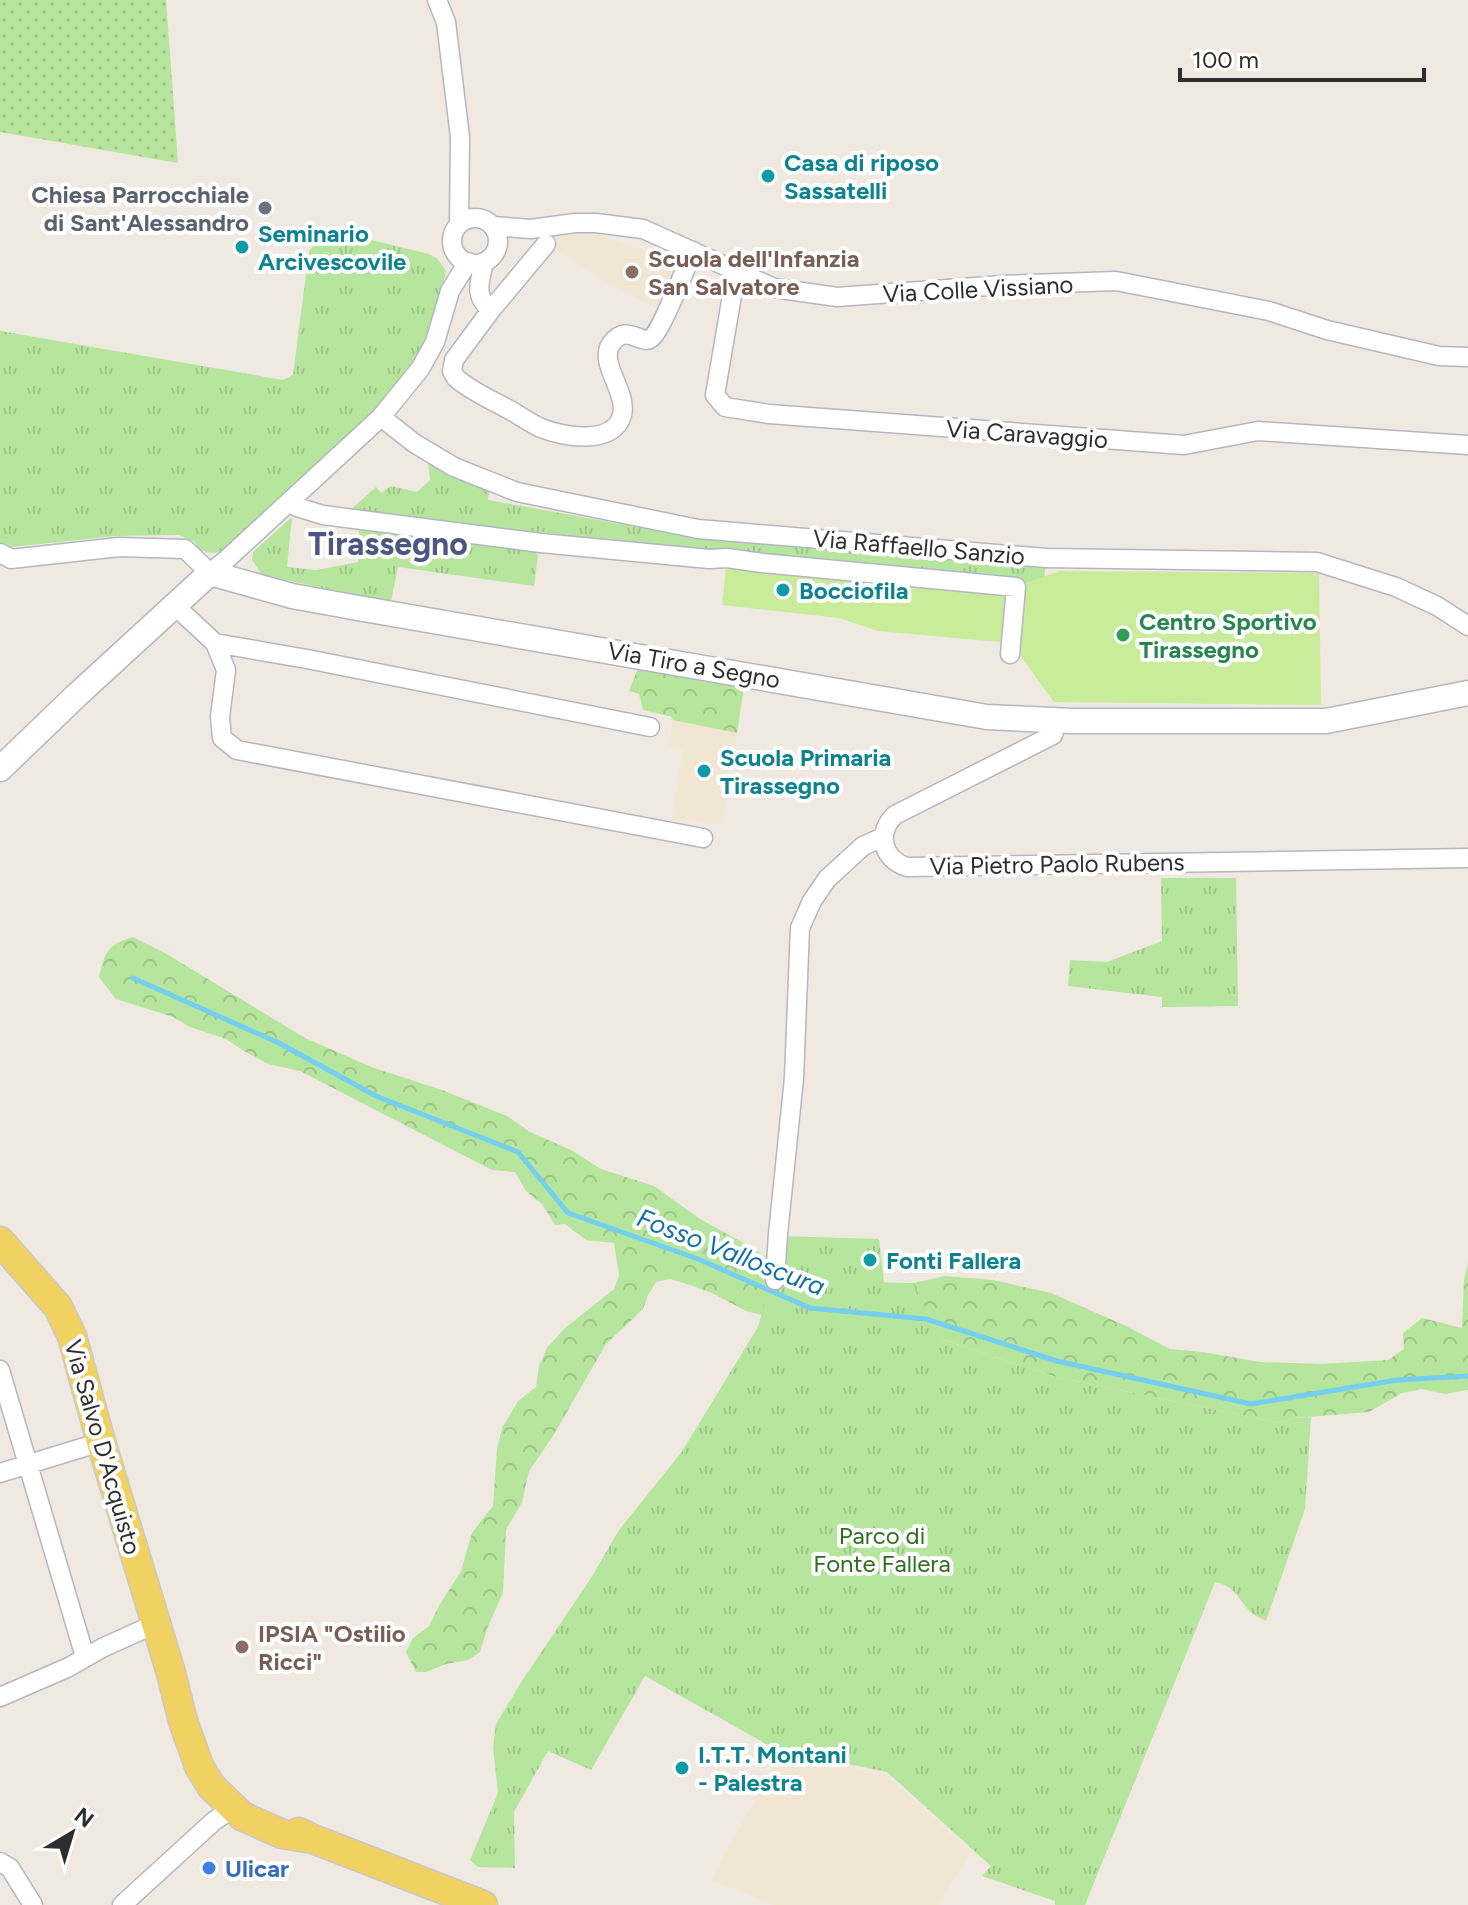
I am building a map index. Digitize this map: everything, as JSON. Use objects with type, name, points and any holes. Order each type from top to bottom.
[{"type":"main road","points":[[0,769],[210,573]]},
{"type":"main road","name":"Via Tiro a Segno","points":[[210,573],[292,596],[987,717],[1326,721],[1467,697]]},
{"type":"main road","name":"Via Salvo D'Acquisto","points":[[1,1243],[58,1307],[72,1336],[155,1624],[202,1755],[249,1803],[274,1820],[313,1839],[483,1905]]},
{"type":"main road","name":"Via Salvo D'Acquisto","points":[[171,1673],[183,1721],[199,1766],[211,1786],[252,1822],[282,1834],[313,1839]]},
{"type":"street","points":[[437,0],[446,22],[460,137],[459,224]]},
{"type":"street","points":[[0,553],[11,559],[119,547],[185,549],[210,573],[381,417],[420,369],[435,342],[450,291],[469,259],[495,252],[496,236],[483,219],[464,220],[452,237],[469,259],[482,303],[491,310]]},
{"type":"street","name":"Via Colle Vissiano","points":[[496,236],[575,223],[643,229],[774,288],[837,297],[1003,285],[1116,281],[1269,311],[1327,330],[1439,356],[1468,357]]},
{"type":"street","points":[[546,244],[491,310],[454,360],[452,371],[456,378],[541,428],[569,435],[600,436],[616,427],[622,415],[621,396],[608,359],[611,344],[627,335],[647,340],[653,337],[693,251]]},
{"type":"street","name":"Via Caravaggio","points":[[736,272],[715,395],[725,407],[769,414],[1184,445],[1258,431],[1468,445]]},
{"type":"street","name":"Via Raffaello Sanzio","points":[[381,417],[414,443],[454,467],[517,492],[683,526],[1046,558],[1317,562],[1396,587],[1437,606],[1468,626]]},
{"type":"street","points":[[290,501],[297,507],[323,515],[541,543],[1016,587],[1010,654]]},
{"type":"street","points":[[174,605],[215,643],[226,670],[220,717],[222,738],[237,750],[703,838]]},
{"type":"street","points":[[215,643],[650,727]]},
{"type":"street","points":[[775,1280],[794,1078],[800,928],[812,901],[827,879],[863,846],[883,837],[895,815],[1053,735],[1057,720]]},
{"type":"street","name":"Via Pietro Paolo Rubens","points":[[883,837],[889,856],[907,867],[1468,858]]},
{"type":"street","points":[[0,1370],[85,1657]]},
{"type":"street","points":[[0,1473],[101,1442]]},
{"type":"street","points":[[0,1697],[155,1624]]},
{"type":"street","points":[[122,1905],[214,1821],[233,1808]]},
{"type":"street","points":[[0,1862],[10,1868],[33,1905]]},
{"type":"shaded area","name":"Scuola dell'Infanzia San Salvatore","points":[[599,235],[677,262],[659,309],[605,281],[539,237]]},
{"type":"shaded area","points":[[673,720],[737,733],[722,825],[672,817],[683,750],[668,746]]},
{"type":"shaded area","points":[[780,1754],[884,1775],[971,1852],[938,1905],[775,1905],[711,1880]]},
{"type":"green space","points":[[0,0],[166,0],[178,163],[0,132]]},
{"type":"green space","points":[[322,228],[429,254],[437,258],[446,271],[430,337],[413,365],[374,412],[223,551],[206,552],[195,542],[179,535],[115,536],[12,547],[0,545],[0,331],[283,380],[293,375],[309,252]]},
{"type":"green space","points":[[428,462],[489,492],[488,500],[665,532],[698,529],[1046,558],[1044,584],[1016,587],[709,559],[541,532],[439,526],[347,513],[376,487],[381,493],[391,486],[417,492],[430,480]]},
{"type":"green space","points":[[292,517],[287,567],[316,570],[358,562],[359,525],[536,548],[538,556],[534,586],[398,567],[391,601],[262,575],[252,560],[253,552]]},
{"type":"green space","name":"Centro Sportivo Tirassegno","points":[[727,558],[1016,587],[1059,571],[1319,573],[1321,705],[1054,702],[1011,643],[878,631],[839,618],[722,605]]},
{"type":"green space","points":[[640,663],[745,681],[737,733],[673,720],[672,717],[643,710],[639,694],[629,691]]},
{"type":"green space","points":[[1161,878],[1236,878],[1238,1006],[1162,1007],[1162,997],[1068,986],[1070,960],[1107,962],[1162,941]]},
{"type":"green space","points":[[133,937],[165,953],[305,1038],[374,1068],[507,1116],[530,1132],[571,1150],[601,1169],[654,1186],[700,1219],[751,1247],[800,1281],[913,1283],[945,1276],[993,1280],[1051,1293],[1170,1349],[1260,1362],[1321,1364],[1388,1360],[1404,1349],[1403,1333],[1422,1318],[1462,1328],[1464,1279],[1468,1263],[1468,1390],[1445,1394],[1421,1389],[1402,1393],[1369,1412],[1294,1418],[1279,1423],[1056,1377],[917,1331],[778,1319],[746,1311],[690,1285],[670,1279],[656,1282],[643,1309],[606,1344],[529,1471],[522,1502],[506,1530],[503,1593],[480,1652],[468,1660],[416,1672],[406,1652],[413,1638],[429,1626],[461,1571],[472,1533],[493,1506],[497,1449],[502,1428],[518,1401],[536,1387],[539,1366],[547,1348],[565,1328],[614,1289],[619,1275],[614,1243],[586,1240],[565,1224],[555,1225],[542,1204],[526,1191],[515,1172],[492,1170],[300,1071],[268,1064],[226,1039],[190,1027],[173,1017],[116,999],[99,977],[101,968],[112,947]]},
{"type":"green space","name":"Parco di Fonte Fallera","points":[[780,1236],[879,1239],[884,1283],[913,1283],[941,1339],[1056,1377],[1279,1423],[1311,1417],[1305,1509],[1266,1621],[1253,1614],[1228,1587],[1215,1582],[1085,1905],[1055,1905],[1055,1901],[982,1876],[991,1866],[887,1772],[775,1749],[645,1676],[591,1770],[548,1751],[514,1812],[515,1868],[478,1867],[470,1860],[498,1793],[493,1747],[496,1724],[619,1530],[681,1453],[758,1327]]},
{"type":"waterway","name":"Fosso Valloscura","points":[[133,978],[279,1043],[376,1096],[518,1152],[568,1213],[698,1259],[810,1308],[926,1319],[1057,1361],[1251,1404],[1397,1380],[1468,1376]]},
{"type":"place","name":"Casa di riposo Sassatelli","points":[[768,176]]},
{"type":"place","name":"Chiesa Parrocchiale di Sant'Alessandro","points":[[265,208]]},
{"type":"place","name":"Seminario Arcivescovile","points":[[242,247]]},
{"type":"place","name":"Scuola dell'Infanzia San Salvatore","points":[[632,272]]},
{"type":"place","name":"Bocciofila","points":[[783,590]]},
{"type":"place","name":"Centro Sportivo Tirassegno","points":[[1123,635]]},
{"type":"place","name":"Scuola Primaria Tirassegno","points":[[704,771]]},
{"type":"place","name":"Fonti Fallera","points":[[870,1260]]},
{"type":"place","name":"IPSIA \"Ostilio Ricci\"","points":[[242,1647]]},
{"type":"place","name":"I.T.T. Montani - Palestra","points":[[682,1768]]},
{"type":"place","name":"Ulicar","points":[[209,1868]]},
{"type":"district","name":"Tirassegno","points":[[388,544]]}]
